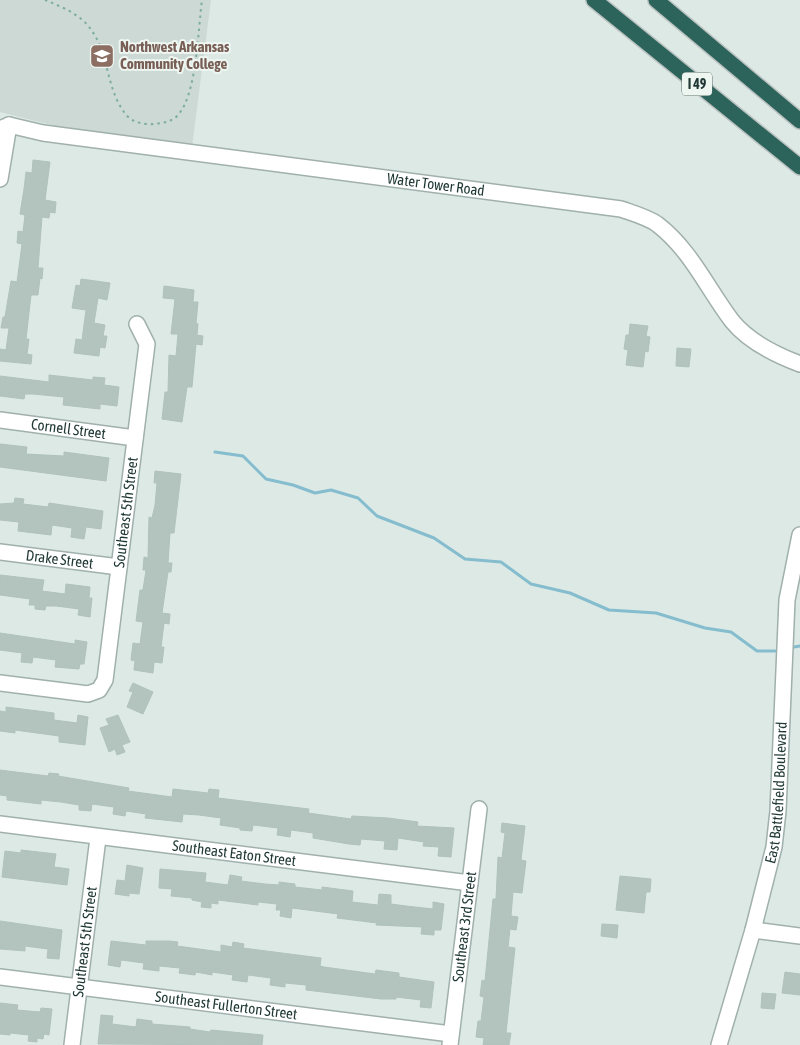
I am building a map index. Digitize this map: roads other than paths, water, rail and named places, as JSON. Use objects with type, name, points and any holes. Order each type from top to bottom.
[{"type":"highway","name":"I 49","points":[[594,0],[800,167]]},
{"type":"highway","name":"I 49","points":[[656,0],[800,121]]},
{"type":"street","points":[[0,174],[3,123]]},
{"type":"street","name":"Water Tower Road","points":[[3,123],[52,134],[621,209],[656,223],[687,252],[733,322],[751,338],[774,354],[800,364]]},
{"type":"street","name":"Southeast 5th Street","points":[[0,683],[88,694],[99,690],[105,680],[147,344],[137,324]]},
{"type":"street","name":"Cornell Street","points":[[0,420],[136,438]]},
{"type":"street","name":"East Battlefield Boulevard","points":[[719,1045],[753,930],[774,847],[778,811],[787,600],[800,535]]},
{"type":"street","name":"Drake Street","points":[[0,552],[119,567]]},
{"type":"street","name":"Southeast 3rd Street","points":[[451,1040],[478,809]]},
{"type":"street","name":"Southeast Eaton Street","points":[[0,824],[98,838],[470,883]]},
{"type":"street","name":"Southeast 5th Street","points":[[72,1045],[98,838]]},
{"type":"street","points":[[753,930],[800,936]]},
{"type":"street","name":"Southeast Fullerton Street","points":[[0,977],[451,1040]]},
{"type":"waterway","points":[[215,452],[243,456],[266,479],[293,485],[315,493],[331,490],[358,498],[377,516],[434,538],[465,559],[501,562],[531,584],[570,593],[609,610],[656,613],[705,628],[731,632],[757,651],[775,651]]},
{"type":"waterway","points":[[794,647],[800,646]]},
{"type":"place","name":"Northwest Arkansas Community College","points":[[102,56]]}]
